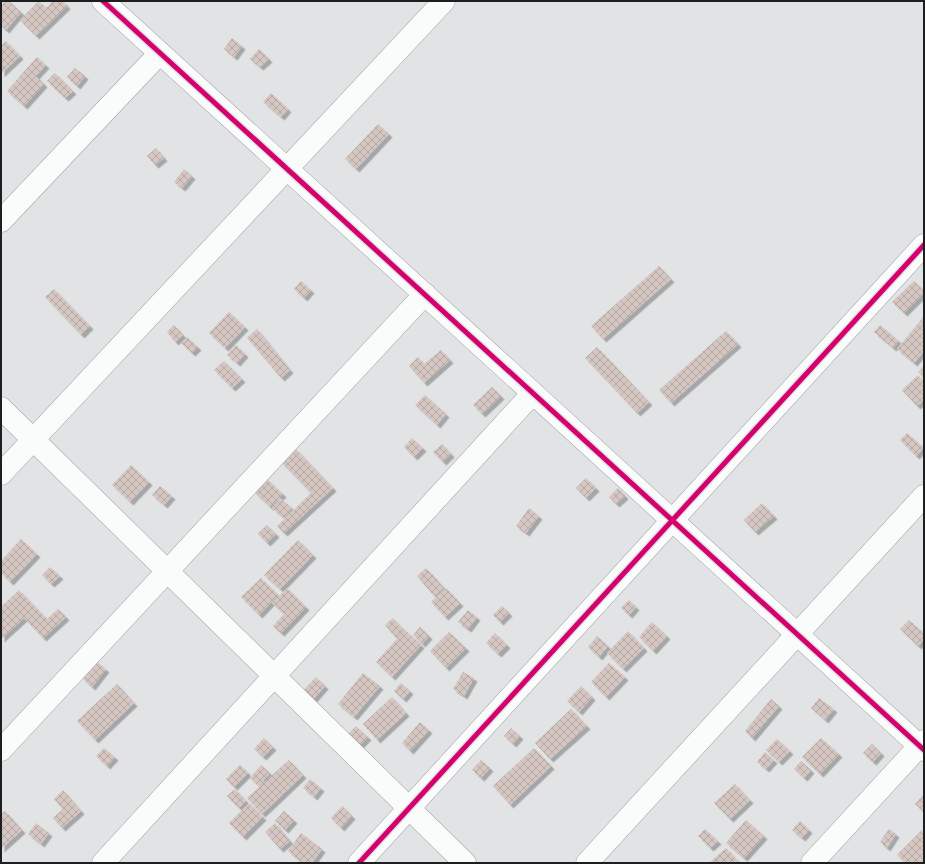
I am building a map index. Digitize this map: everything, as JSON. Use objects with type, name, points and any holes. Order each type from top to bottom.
[{"type":"street","points":[[103,1],[797,634],[923,746],[812,863]]},
{"type":"street","points":[[1,474],[444,1]]},
{"type":"street","points":[[1,221],[160,53]]},
{"type":"street","points":[[358,863],[924,245]]},
{"type":"street","points":[[1,750],[425,294]]},
{"type":"street","points":[[103,863],[533,393]]},
{"type":"street","points":[[1,408],[465,863]]},
{"type":"street","points":[[587,863],[924,496]]},
{"type":"building","points":[[5,1],[9,1],[21,12],[6,30],[1,26],[1,6]]},
{"type":"building","points":[[39,1],[46,8],[53,1],[63,1],[67,6],[36,36],[20,20]]},
{"type":"building","points":[[232,38],[242,46],[234,57],[224,49]]},
{"type":"building","points":[[6,41],[20,56],[1,74],[1,46]]},
{"type":"building","points":[[259,49],[269,59],[260,67],[250,59]]},
{"type":"building","points":[[37,57],[46,65],[36,76],[44,84],[24,106],[7,91]]},
{"type":"building","points":[[75,68],[85,76],[77,86],[67,77]]},
{"type":"building","points":[[55,73],[73,91],[65,98],[47,81]]},
{"type":"building","points":[[271,93],[288,109],[281,117],[263,102]]},
{"type":"building","points":[[378,124],[389,134],[356,169],[345,159]]},
{"type":"building","points":[[156,148],[164,158],[155,165],[147,156]]},
{"type":"building","points":[[184,169],[192,176],[182,188],[174,182]]},
{"type":"building","points":[[659,266],[671,279],[603,339],[591,326]]},
{"type":"building","points":[[301,281],[311,290],[304,298],[294,289]]},
{"type":"building","points":[[914,281],[924,291],[924,293],[904,313],[892,302]]},
{"type":"building","points":[[54,289],[90,326],[81,335],[45,297]]},
{"type":"building","points":[[229,312],[245,327],[225,348],[209,333]]},
{"type":"building","points":[[924,316],[924,351],[914,363],[897,349]]},
{"type":"building","points":[[174,325],[183,335],[175,342],[167,332]]},
{"type":"building","points":[[880,325],[899,341],[893,348],[874,332]]},
{"type":"building","points":[[257,329],[290,370],[281,378],[247,338]]},
{"type":"building","points":[[726,331],[738,344],[671,403],[659,390]]},
{"type":"building","points":[[187,337],[198,347],[192,353],[181,343]]},
{"type":"building","points":[[236,345],[245,354],[237,363],[227,355]]},
{"type":"building","points":[[597,347],[649,402],[637,413],[585,358]]},
{"type":"building","points":[[441,350],[450,360],[424,383],[409,366],[418,357],[424,364]]},
{"type":"building","points":[[224,361],[242,379],[232,388],[214,370]]},
{"type":"building","points":[[924,365],[924,378],[918,372]]},
{"type":"building","points":[[918,375],[924,382],[924,400],[917,406],[902,390]]},
{"type":"building","points":[[492,387],[501,396],[482,414],[473,405]]},
{"type":"building","points":[[425,395],[446,414],[437,425],[415,405]]},
{"type":"building","points":[[907,433],[924,448],[916,456],[900,440]]},
{"type":"building","points":[[412,438],[423,448],[414,457],[404,447]]},
{"type":"building","points":[[442,444],[451,454],[443,462],[433,452]]},
{"type":"building","points":[[296,449],[333,488],[284,533],[277,526],[311,493],[281,462]]},
{"type":"building","points":[[131,465],[149,482],[130,502],[112,485]]},
{"type":"building","points":[[586,478],[596,488],[586,498],[576,488]]},
{"type":"building","points":[[267,479],[283,494],[270,507],[254,492]]},
{"type":"building","points":[[160,486],[172,496],[164,505],[152,495]]},
{"type":"building","points":[[618,488],[625,496],[616,504],[609,497]]},
{"type":"building","points":[[280,498],[292,508],[284,518],[272,508]]},
{"type":"building","points":[[762,503],[774,516],[755,532],[744,520]]},
{"type":"building","points":[[529,508],[539,516],[526,533],[516,526]]},
{"type":"building","points":[[267,525],[276,534],[267,543],[258,534]]},
{"type":"building","points":[[21,539],[37,554],[10,582],[1,573],[1,561]]},
{"type":"building","points":[[298,540],[313,555],[280,589],[264,575]]},
{"type":"building","points":[[50,567],[60,576],[51,584],[42,575]]},
{"type":"building","points":[[426,568],[444,588],[434,596],[417,576]]},
{"type":"building","points":[[261,578],[278,595],[259,615],[241,597]]},
{"type":"building","points":[[287,588],[306,607],[281,633],[273,626],[284,614],[272,603]]},
{"type":"building","points":[[446,588],[460,603],[445,617],[431,602]]},
{"type":"building","points":[[19,590],[47,619],[58,609],[66,617],[43,638],[24,618],[1,639],[1,607]]},
{"type":"building","points":[[629,600],[636,607],[629,615],[621,608]]},
{"type":"building","points":[[502,606],[509,613],[500,622],[493,615]]},
{"type":"building","points":[[468,610],[477,617],[468,629],[458,622]]},
{"type":"building","points":[[393,618],[404,630],[396,638],[385,625]]},
{"type":"building","points":[[909,620],[924,633],[924,640],[918,646],[900,629]]},
{"type":"building","points":[[652,622],[667,636],[653,651],[639,637]]},
{"type":"building","points":[[420,627],[429,636],[422,644],[413,635]]},
{"type":"building","points":[[405,630],[421,645],[392,677],[376,662]]},
{"type":"building","points":[[628,631],[644,648],[623,669],[607,653]]},
{"type":"building","points":[[449,632],[466,648],[446,668],[430,651]]},
{"type":"building","points":[[495,633],[507,645],[498,654],[486,643]]},
{"type":"building","points":[[597,636],[608,646],[599,657],[588,647]]},
{"type":"building","points":[[97,662],[106,669],[92,687],[83,679]]},
{"type":"building","points":[[609,663],[625,677],[606,697],[591,682]]},
{"type":"building","points":[[463,672],[474,678],[464,696],[453,689]]},
{"type":"building","points":[[363,673],[380,686],[354,717],[338,704]]},
{"type":"building","points":[[316,677],[325,686],[311,702],[301,693]]},
{"type":"building","points":[[401,683],[410,691],[403,699],[394,691]]},
{"type":"building","points":[[117,684],[134,703],[95,740],[77,721]]},
{"type":"building","points":[[581,686],[592,697],[579,712],[567,701]]},
{"type":"building","points":[[392,697],[406,713],[377,740],[363,724]]},
{"type":"building","points":[[819,698],[834,709],[825,720],[811,708]]},
{"type":"building","points":[[771,699],[779,706],[752,738],[745,731]]},
{"type":"building","points":[[571,709],[587,726],[550,759],[535,743]]},
{"type":"building","points":[[420,722],[429,730],[410,751],[402,743]]},
{"type":"building","points":[[356,726],[368,737],[360,745],[348,734]]},
{"type":"building","points":[[511,728],[520,736],[513,744],[504,736]]},
{"type":"building","points":[[264,738],[273,747],[263,757],[254,749]]},
{"type":"building","points":[[821,738],[839,754],[820,774],[802,757]]},
{"type":"building","points":[[777,739],[790,751],[779,762],[766,750]]},
{"type":"building","points":[[872,744],[881,753],[873,762],[863,753]]},
{"type":"building","points":[[104,748],[115,757],[107,766],[96,756]]},
{"type":"building","points":[[534,748],[551,766],[510,805],[493,786]]},
{"type":"building","points":[[765,752],[774,760],[766,769],[757,762]]},
{"type":"building","points":[[289,760],[303,775],[262,814],[247,798]]},
{"type":"building","points":[[481,760],[490,768],[481,778],[472,770]]},
{"type":"building","points":[[801,761],[811,770],[804,778],[794,769]]},
{"type":"building","points":[[240,765],[248,773],[234,787],[226,779]]},
{"type":"building","points":[[261,765],[270,773],[259,786],[250,778]]},
{"type":"building","points":[[310,779],[321,788],[314,797],[303,788]]},
{"type":"building","points":[[735,784],[750,800],[730,819],[714,803]]},
{"type":"building","points":[[235,789],[246,801],[239,808],[227,796]]},
{"type":"building","points":[[63,790],[81,811],[62,828],[53,818],[63,809],[54,799]]},
{"type":"building","points":[[924,794],[924,812],[915,804]]},
{"type":"building","points":[[249,803],[263,817],[243,837],[229,823]]},
{"type":"building","points":[[342,806],[352,816],[341,828],[331,818]]},
{"type":"building","points":[[5,811],[22,830],[1,849],[1,814]]},
{"type":"building","points":[[284,811],[294,820],[285,830],[275,821]]},
{"type":"building","points":[[746,820],[764,836],[744,858],[726,843]]},
{"type":"building","points":[[800,821],[809,830],[802,838],[792,830]]},
{"type":"building","points":[[36,823],[49,833],[41,844],[28,834]]},
{"type":"building","points":[[275,823],[290,841],[280,849],[265,832]]},
{"type":"building","points":[[705,829],[718,841],[710,848],[698,836]]},
{"type":"building","points":[[889,829],[896,834],[887,848],[880,842]]},
{"type":"building","points":[[922,830],[924,833],[924,863],[905,863],[897,855]]},
{"type":"building","points":[[301,833],[322,849],[312,863],[303,863],[288,851]]},
{"type":"building","points":[[726,848],[740,863],[709,863]]},
{"type":"cycle path","points":[[103,1],[924,750]]},
{"type":"cycle path","points":[[359,863],[924,245]]}]
